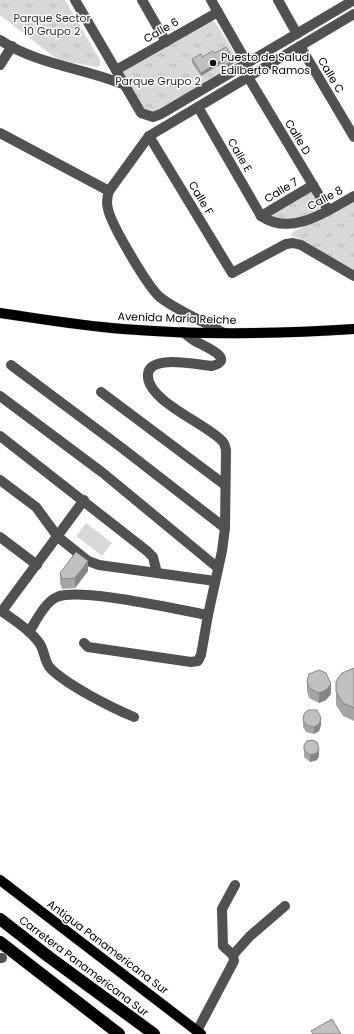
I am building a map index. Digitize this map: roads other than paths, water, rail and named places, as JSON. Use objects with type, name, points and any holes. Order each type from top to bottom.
[{"type":"highway","name":"Carretera Panamericana Sur","points":[[0,919],[48,957],[154,1034]]},
{"type":"highway","points":[[0,942],[119,1034]]},
{"type":"main road","name":"Avenida María Reiche","points":[[0,313],[122,329],[183,332],[302,332],[354,329]]},
{"type":"main road","name":"Antigua Panamericana Sur","points":[[0,880],[199,1033]]},
{"type":"street","points":[[75,0],[141,113],[152,117],[161,114],[297,34],[348,2],[354,16],[300,46],[149,136],[109,191],[107,201],[109,214],[143,276],[152,288],[160,297],[222,332]]},
{"type":"street","points":[[142,0],[166,42]]},
{"type":"street","points":[[211,0],[247,63]]},
{"type":"street","points":[[278,0],[297,34]]},
{"type":"street","name":"Calle 6","points":[[116,70],[218,12]]},
{"type":"street","points":[[0,40],[41,60],[94,73],[125,85]]},
{"type":"street","points":[[0,64],[12,46]]},
{"type":"street","name":"Calle C","points":[[300,46],[354,137]]},
{"type":"street","name":"Calle D","points":[[248,77],[328,210]]},
{"type":"street","name":"Calle E","points":[[198,107],[261,216]]},
{"type":"street","points":[[0,133],[109,191]]},
{"type":"street","name":"Calle F","points":[[149,136],[232,273],[281,246],[294,243],[354,276]]},
{"type":"street","name":"Calle 7","points":[[261,216],[313,185]]},
{"type":"street","name":"Calle 8","points":[[261,216],[269,221],[286,224],[313,219],[354,196]]},
{"type":"street","points":[[0,308],[18,315]]},
{"type":"street","points":[[84,643],[88,647],[191,662],[198,661],[201,655],[225,528],[226,450],[224,443],[179,412],[158,395],[149,381],[148,374],[150,368],[156,364],[167,362],[212,366],[220,361],[220,356],[217,352],[196,342],[183,332]]},
{"type":"street","points":[[11,365],[122,448],[225,528]]},
{"type":"street","points":[[101,392],[225,485]]},
{"type":"street","points":[[0,396],[103,473],[218,568]]},
{"type":"street","points":[[0,436],[84,500],[147,551],[153,557],[157,573]]},
{"type":"street","points":[[0,480],[36,507],[58,537],[88,561],[99,565],[215,581]]},
{"type":"street","points":[[84,500],[58,537],[1,611],[29,632],[43,649],[46,661],[50,668],[58,675],[114,708],[134,717]]},
{"type":"street","points":[[0,537],[37,565]]},
{"type":"street","points":[[29,632],[51,601],[56,597],[72,594],[96,596],[208,615]]},
{"type":"street","points":[[199,1033],[234,961],[233,955],[223,946],[222,909],[235,885]]},
{"type":"street","points":[[233,955],[250,936],[284,906]]},
{"type":"place","name":"Puesto de Salud Edilberto Ramos","points":[[213,63]]},
{"type":"park label","name":"Parque Sector 10 Grupo 2","points":[[52,24]]},
{"type":"park label","name":"Parque Grupo 2","points":[[158,81]]}]
